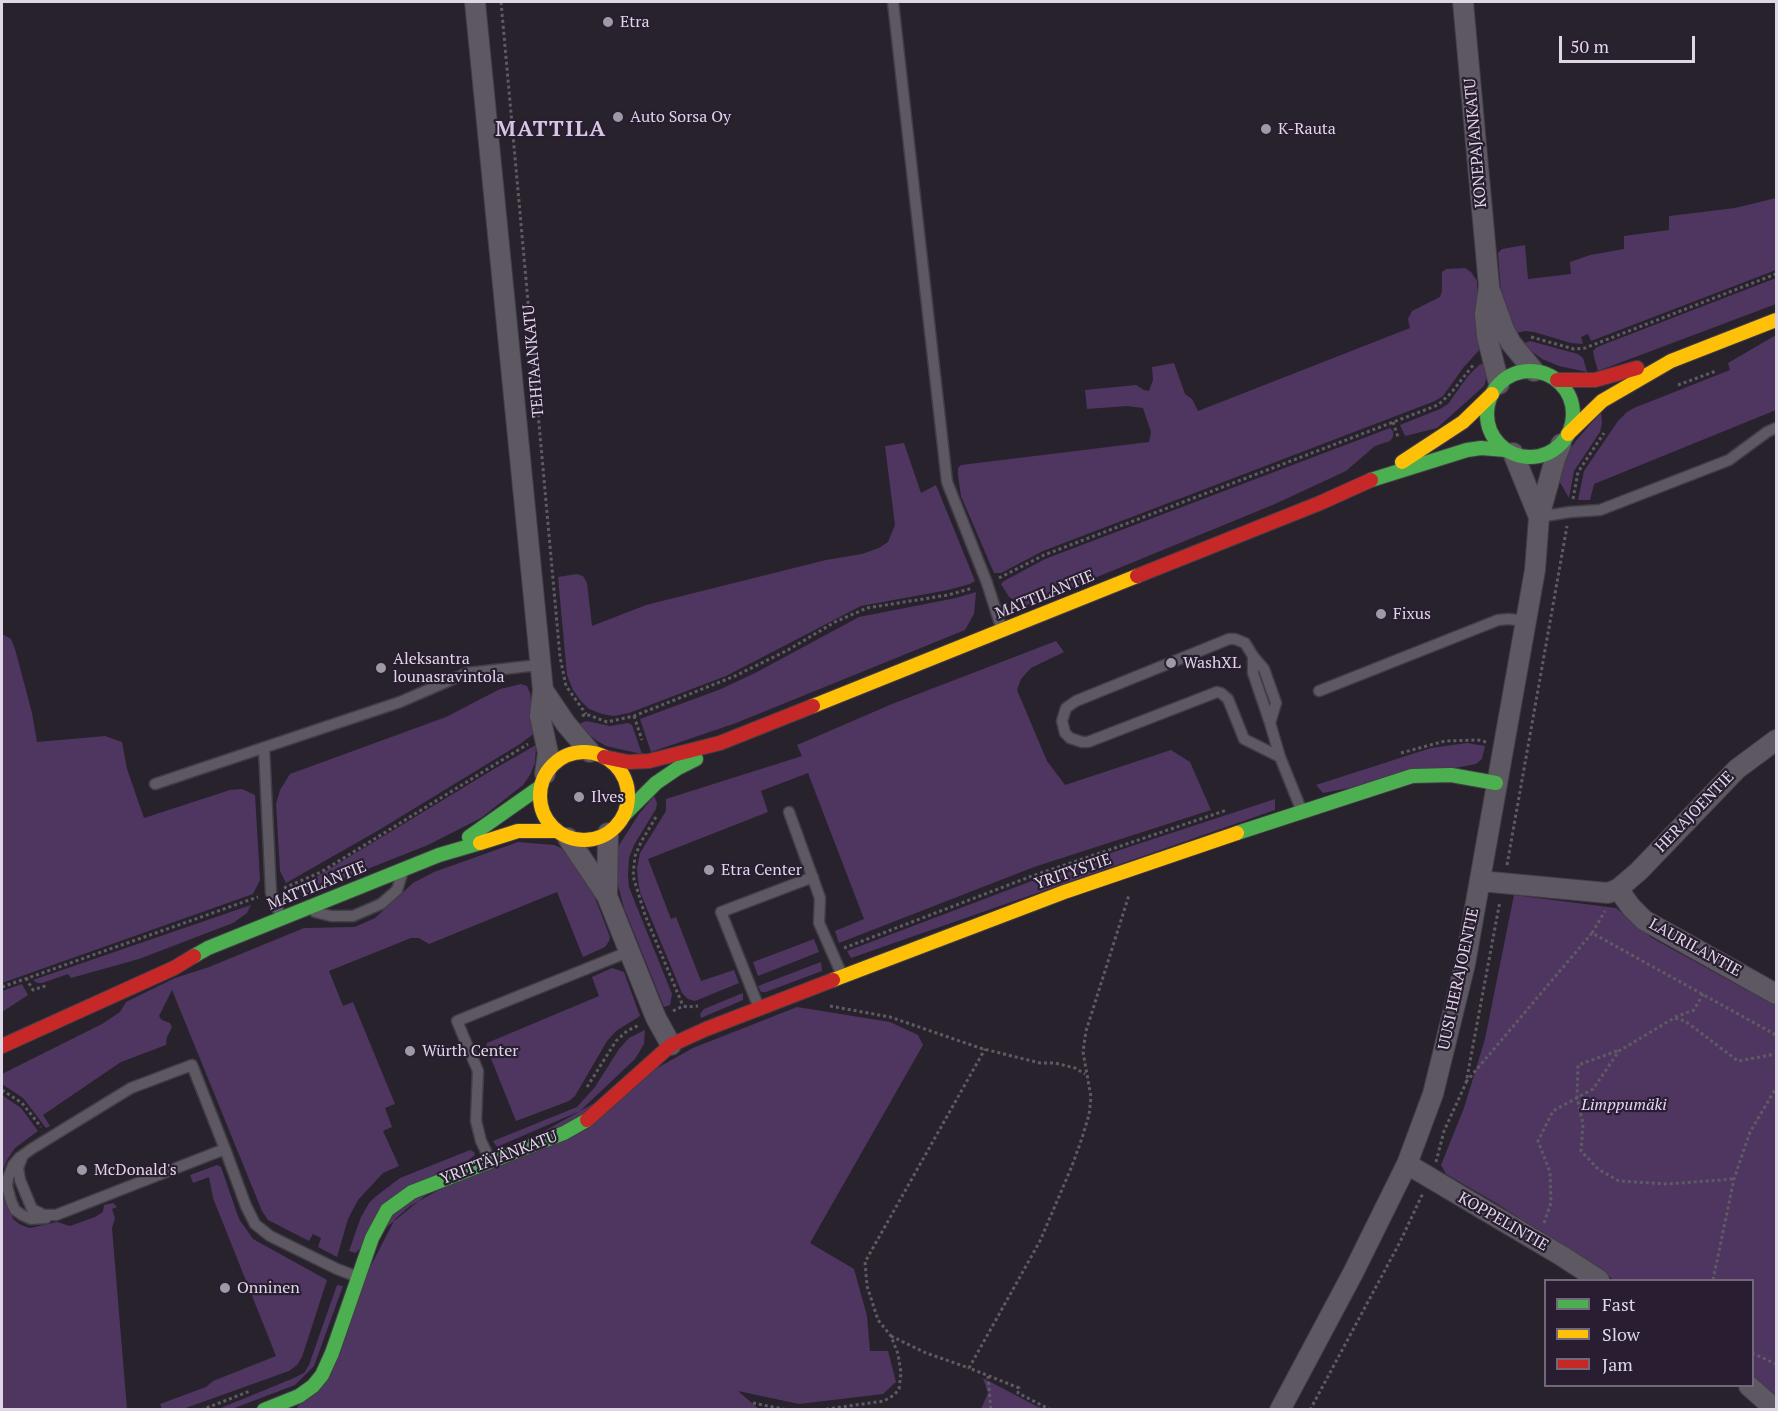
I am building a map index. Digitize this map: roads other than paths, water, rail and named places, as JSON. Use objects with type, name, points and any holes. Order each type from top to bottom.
[{"type":"street","name":"TEHTAANKATU","points":[[475,2],[543,690],[540,716],[548,753],[543,781]]},
{"type":"street","name":"KONEPAJANKATU","points":[[1463,2],[1488,285],[1485,314],[1496,389]]},
{"type":"street","name":"KONEPAJANKATU","points":[[1488,285],[1504,330],[1511,343],[1534,371]]},
{"type":"street","points":[[1565,439],[1572,423],[1573,411],[1565,389],[1557,380],[1534,371],[1522,372],[1509,376],[1496,389],[1487,406],[1487,418],[1490,431],[1497,442],[1509,452],[1529,457],[1541,456],[1565,439],[1602,401],[1671,361],[1776,320]]},
{"type":"street","points":[[1557,380],[1595,380],[1630,369],[1671,361]]},
{"type":"street","name":"MATTILANTIE","points":[[1381,476],[1462,422],[1496,389]]},
{"type":"street","name":"UUSI HERAJOENTIE","points":[[1280,1410],[1353,1273],[1407,1164],[1433,1094],[1465,964],[1536,561],[1539,517],[1555,459],[1565,439]]},
{"type":"street","name":"MATTILANTIE","points":[[597,755],[628,762],[649,761],[720,743],[1320,503],[1381,476],[1476,448],[1509,452]]},
{"type":"street","name":"UUSI HERAJOENTIE","points":[[1509,452],[1539,517]]},
{"type":"street","name":"TEHTAANKATU","points":[[543,690],[566,724],[597,755]]},
{"type":"street","name":"HERAJOENTIE","points":[[1613,891],[1639,871],[1737,769],[1776,740]]},
{"type":"street","name":"MATTILANTIE","points":[[624,815],[656,783],[720,743]]},
{"type":"street","points":[[562,834],[581,840],[595,839],[608,833],[617,825],[624,815],[628,790],[616,766],[597,755],[577,752],[564,756],[553,764],[543,781],[539,799],[548,822],[562,834],[607,896],[628,952],[656,1017],[671,1045]]},
{"type":"street","name":"YRITYSTIE","points":[[671,1045],[759,1008],[1067,891],[1412,776],[1451,775],[1496,783]]},
{"type":"street","name":"MATTILANTIE","points":[[439,855],[498,818],[543,781]]},
{"type":"street","name":"MATTILANTIE","points":[[2,1046],[174,968],[208,948],[439,855],[518,831],[562,834]]},
{"type":"street","points":[[607,896],[608,833]]},
{"type":"street","points":[[1480,881],[1613,891]]},
{"type":"street","name":"LAURILANTIE","points":[[1613,891],[1644,920],[1776,994]]},
{"type":"street","name":"MATTILANTIE","points":[[136,970],[166,958],[208,948]]},
{"type":"street","name":"YRITTÄJÄNKATU","points":[[264,1410],[299,1396],[313,1386],[322,1375],[378,1224],[393,1205],[412,1192],[564,1133],[583,1123],[671,1045]]},
{"type":"street","name":"KOPPELINTIE","points":[[1407,1164],[1596,1279]]},
{"type":"street","points":[[1750,1387],[1776,1410]]},
{"type":"lane","points":[[893,2],[947,482],[987,583],[1002,630]]},
{"type":"lane","points":[[1539,517],[1600,510],[1729,460],[1776,428]]},
{"type":"lane","points":[[1319,691],[1498,620],[1526,621]]},
{"type":"lane","points":[[1270,723],[1276,703],[1264,669],[1245,643],[1229,639],[1070,704],[1063,714],[1062,727],[1065,733],[1075,741],[1088,742],[1212,693],[1221,693],[1228,699],[1244,739],[1280,757]]},
{"type":"lane","points":[[1253,656],[1253,673],[1280,757],[1302,812]]},
{"type":"lane","points":[[155,784],[400,702],[466,673],[539,665]]},
{"type":"lane","points":[[264,748],[271,892],[281,917]]},
{"type":"lane","points":[[789,812],[820,898],[819,923],[842,976]]},
{"type":"lane","points":[[303,909],[331,916],[353,916],[381,904],[397,890],[404,869]]},
{"type":"lane","points":[[759,1008],[722,912],[813,877]]},
{"type":"lane","points":[[491,1162],[481,1141],[476,1121],[478,1071],[457,1021],[628,952]]},
{"type":"lane","points":[[225,1149],[42,1220],[31,1219],[15,1210],[8,1194],[8,1178],[13,1165],[45,1133],[131,1088],[192,1065],[255,1224],[279,1241],[358,1277]]},
{"type":"lane","points":[[22,1155],[18,1168],[20,1180],[32,1209],[44,1215],[56,1215]]},
{"type":"place","name":"Etra","points":[[608,22]]},
{"type":"place","name":"Auto Sorsa Oy","points":[[618,117]]},
{"type":"place","name":"K-Rauta","points":[[1266,129]]},
{"type":"place","name":"Fixus","points":[[1381,614]]},
{"type":"place","name":"WashXL","points":[[1171,663]]},
{"type":"place","name":"Aleksantra lounasravintola","points":[[381,668]]},
{"type":"place","name":"Ilves","points":[[579,797]]},
{"type":"place","name":"Etra Center","points":[[709,870]]},
{"type":"place","name":"Würth Center","points":[[410,1051]]},
{"type":"place","name":"McDonald's","points":[[82,1170]]},
{"type":"place","name":"Onninen","points":[[225,1288]]},
{"type":"district","name":"MATTILA","points":[[551,130]]},
{"type":"park label","name":"Limppumäki","points":[[1624,1105]]}]
